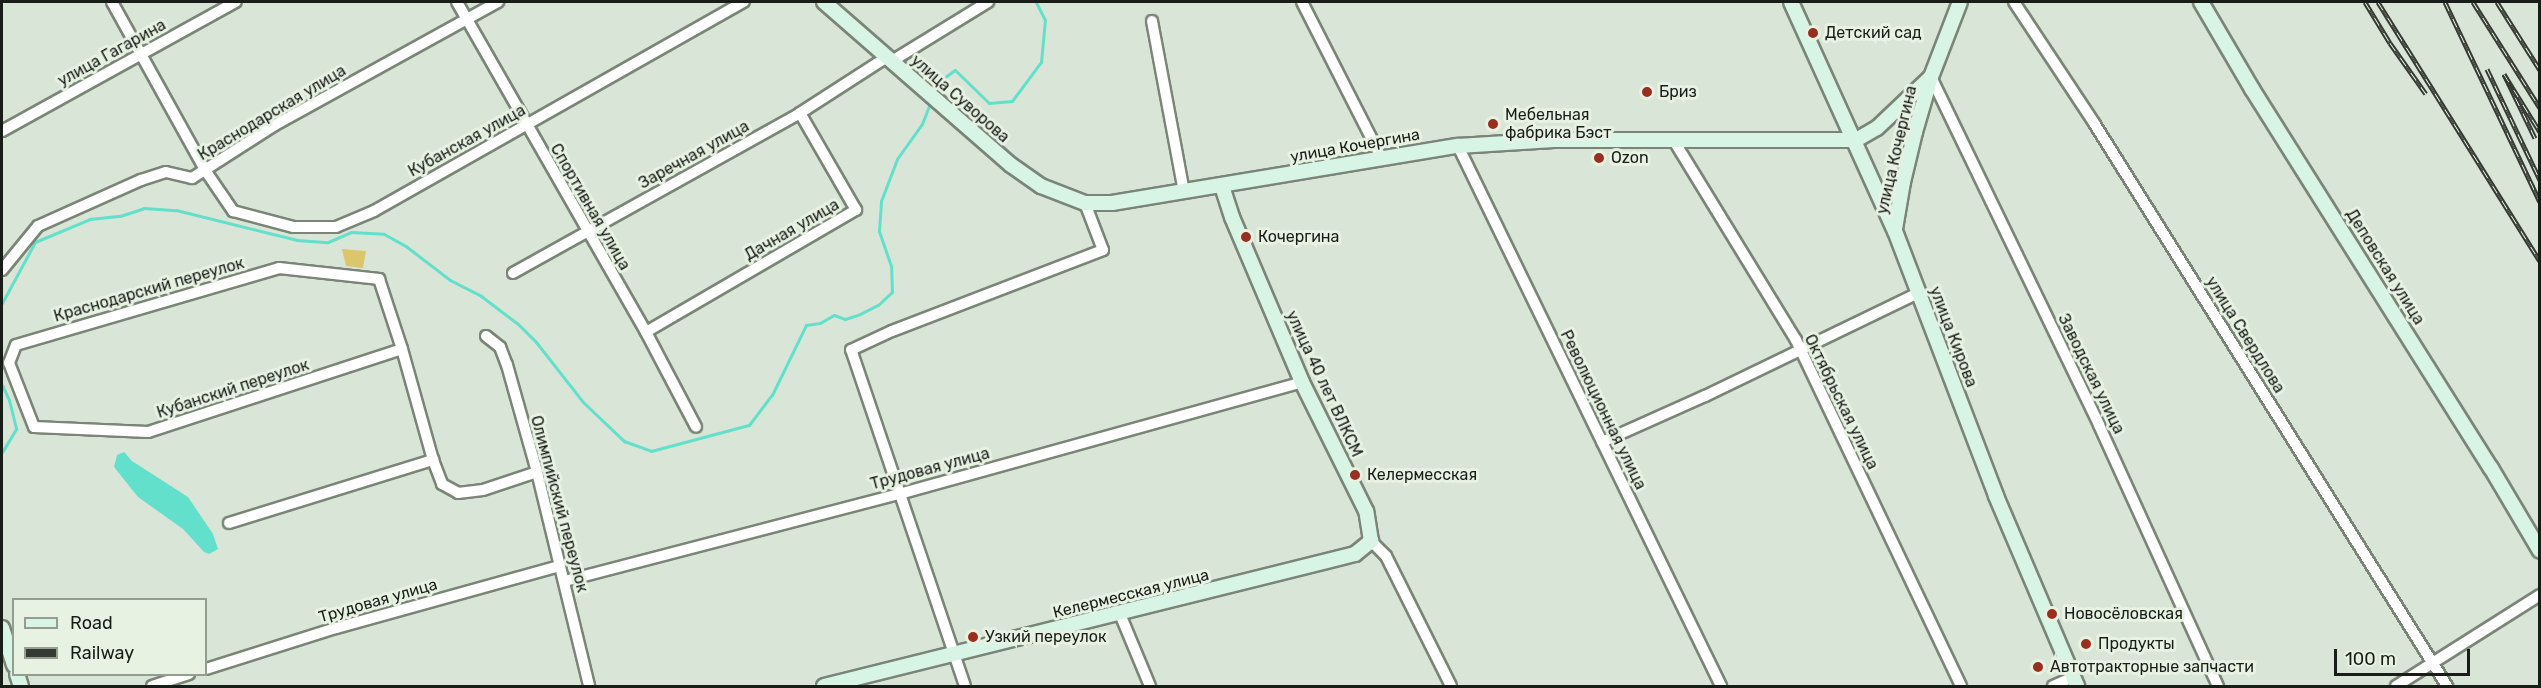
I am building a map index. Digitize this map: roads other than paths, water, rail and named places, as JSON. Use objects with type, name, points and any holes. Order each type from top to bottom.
[{"type":"street","name":"Кубанская улица","points":[[112,2],[205,170],[234,211],[293,227],[336,227],[374,211],[744,2]]},
{"type":"street","name":"улица Гагарина","points":[[2,130],[236,2]]},
{"type":"street","name":"Спортивная улица","points":[[457,2],[646,332],[696,428]]},
{"type":"street","name":"Краснодарская улица","points":[[2,270],[38,226],[141,180],[166,172],[192,178],[275,125],[498,2]]},
{"type":"street","name":"улица Суворова","points":[[824,2],[1011,165],[1041,186],[1085,202]]},
{"type":"street","name":"Заречная улица","points":[[513,273],[800,113],[988,2]]},
{"type":"street","points":[[1302,2],[1381,157]]},
{"type":"street","name":"улица Кирова","points":[[1791,2],[1856,140],[1895,231],[1996,496],[2075,682]]},
{"type":"street","name":"улица Кочергина","points":[[1895,231],[1908,158],[1931,77],[1960,2]]},
{"type":"street","name":"улица Свердлова","points":[[2014,2],[2100,134],[2446,687]]},
{"type":"street","name":"Деповская улица","points":[[2201,2],[2252,89],[2491,468],[2540,551]]},
{"type":"street","points":[[1152,21],[1184,192]]},
{"type":"street","name":"улица Кочергина","points":[[1085,202],[1112,203],[1458,146],[1554,140],[1856,140],[1877,128],[1931,77]]},
{"type":"street","name":"Заводская улица","points":[[1931,77],[2099,424],[2218,687]]},
{"type":"street","name":"Дачная улица","points":[[646,332],[856,210],[800,113]]},
{"type":"street","name":"Октябрьская улица","points":[[1674,141],[1799,348],[1961,687]]},
{"type":"street","name":"Революционная улица","points":[[1458,146],[1721,687]]},
{"type":"street","name":"улица 40 лет ВЛКСМ","points":[[1222,186],[1232,217],[1302,382],[1366,511],[1371,541]]},
{"type":"street","points":[[965,687],[851,350],[892,331],[1103,250],[1085,202]]},
{"type":"street","name":"Краснодарский переулок","points":[[34,427],[9,363],[16,345],[279,268],[379,279],[402,350]]},
{"type":"street","points":[[1602,442],[1705,396],[1799,348],[1918,292]]},
{"type":"street","name":"Олимпийский переулок","points":[[486,336],[500,347],[507,365],[565,581],[589,687]]},
{"type":"street","points":[[402,350],[442,484],[458,493],[483,490],[537,472]]},
{"type":"street","name":"Кубанский переулок","points":[[34,427],[148,432],[402,350]]},
{"type":"street","name":"Трудовая улица","points":[[565,581],[899,494],[1302,382]]},
{"type":"street","points":[[229,523],[433,460]]},
{"type":"street","points":[[1371,541],[1386,556],[1452,687]]},
{"type":"street","name":"Келермесская улица","points":[[824,687],[1355,554],[1371,541]]},
{"type":"street","name":"Трудовая улица","points":[[207,669],[336,628],[560,566]]},
{"type":"street","points":[[2396,687],[2540,595]]},
{"type":"street","points":[[1120,614],[1149,687]]},
{"type":"street","points":[[2,628],[12,659]]},
{"type":"street","points":[[152,687],[186,676]]},
{"type":"street","points":[[2053,687],[2075,682]]},
{"type":"water","points":[[124,452],[132,461],[188,497],[213,534],[218,549],[209,554],[204,552],[183,529],[138,497],[114,467],[117,455]]},
{"type":"waterway","points":[[934,91],[937,83],[955,70],[989,103],[1012,101],[1041,62],[1045,20],[1036,2]]},
{"type":"waterway","points":[[2,303],[35,242],[90,219],[120,216],[144,208],[176,210],[297,240],[328,242],[351,232],[384,234],[407,247],[450,280],[481,296],[518,324],[536,342],[583,402],[624,441],[651,451],[749,425],[772,395],[806,325],[820,323],[834,315],[845,319],[860,314],[878,305],[892,292],[891,266],[879,231],[881,201],[897,159],[922,124],[931,100]]},
{"type":"waterway","points":[[2,385],[9,400],[16,429],[2,452]]},
{"type":"railway","points":[[2365,2],[2390,43],[2426,94]]},
{"type":"railway","points":[[2378,2],[2540,261]]},
{"type":"railway","points":[[2445,2],[2540,202]]},
{"type":"railway","points":[[2473,2],[2540,108]]},
{"type":"railway","points":[[2497,2],[2540,70]]},
{"type":"railway","points":[[2487,69],[2540,180]]},
{"type":"railway","points":[[2535,138],[2504,74],[2540,132]]},
{"type":"place","name":"Детский сад","points":[[1813,33]]},
{"type":"place","name":"Бриз","points":[[1647,92]]},
{"type":"place","name":"Мебельная фабрика Бэст","points":[[1493,124]]},
{"type":"place","name":"Ozon","points":[[1599,158]]},
{"type":"place","name":"Кочергина","points":[[1246,237]]},
{"type":"place","name":"Келермесская","points":[[1355,475]]},
{"type":"place","name":"Новосёловская","points":[[2052,614]]},
{"type":"place","name":"Узкий переулок","points":[[973,637]]},
{"type":"place","name":"Продукты","points":[[2086,644]]},
{"type":"place","name":"Автотракторные запчасти","points":[[2038,667]]}]
